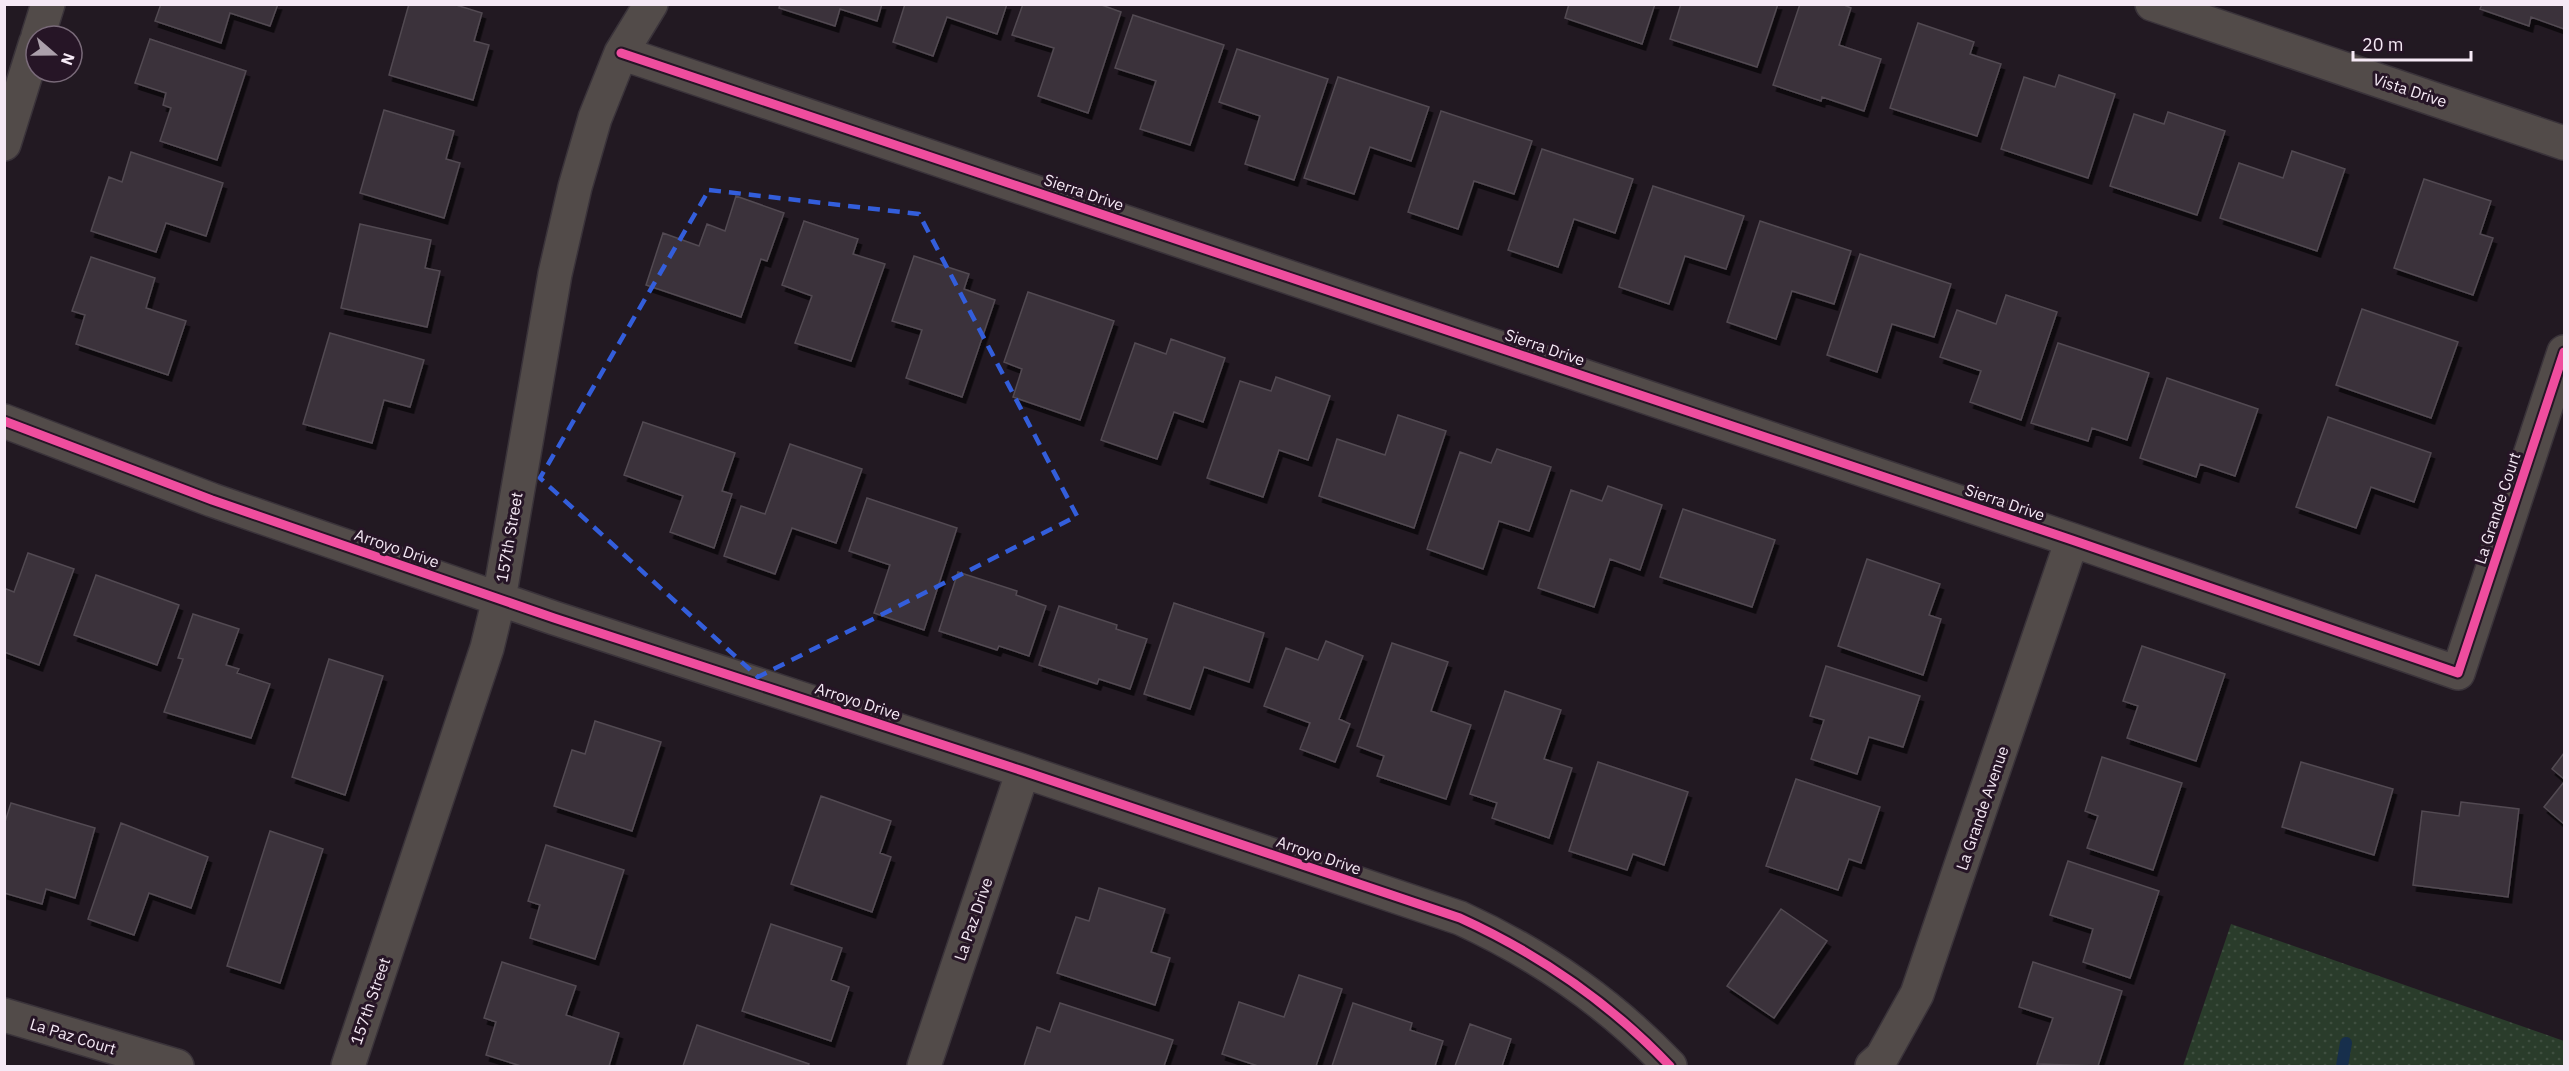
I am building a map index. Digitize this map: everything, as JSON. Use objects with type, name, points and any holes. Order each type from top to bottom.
[{"type":"street","points":[[42,24],[48,4]]},
{"type":"street","name":"157th Street","points":[[348,1066],[480,675],[499,599],[557,263],[578,176],[595,118],[621,53],[651,4]]},
{"type":"street","name":"Vista Drive","points":[[2152,4],[2565,143]]},
{"type":"street","name":"Sierra Drive","points":[[621,53],[2072,540],[2458,673]]},
{"type":"street","points":[[4,144],[24,80]]},
{"type":"street","name":"La Grande Court","points":[[2458,673],[2565,352]]},
{"type":"street","name":"Arroyo Drive","points":[[4,421],[212,500],[499,599],[1023,771],[1460,918],[1497,935],[1574,981],[1617,1014],[1670,1066]]},
{"type":"street","name":"La Grande Avenue","points":[[1872,1066],[1888,1046],[1925,975],[2072,540]]},
{"type":"street","name":"La Paz Drive","points":[[924,1066],[1023,771]]},
{"type":"street","name":"La Paz Court","points":[[4,1015],[177,1066]]},
{"type":"highlighted area","points":[[709,190],[919,214],[1077,516],[758,677],[540,478]]},
{"type":"green space","points":[[2231,924],[2564,1041],[2564,1066],[2183,1066]]},
{"type":"building","points":[[161,4],[278,4],[270,26],[230,13],[221,43],[155,21]]},
{"type":"building","points":[[409,4],[453,4],[482,13],[474,41],[489,45],[473,100],[389,75]]},
{"type":"building","points":[[780,4],[882,4],[877,21],[840,9],[835,26],[779,8]]},
{"type":"building","points":[[905,4],[1007,4],[997,34],[947,17],[933,56],[893,42]]},
{"type":"building","points":[[1023,4],[1099,4],[1121,12],[1088,113],[1038,96],[1054,48],[1012,35]]},
{"type":"building","points":[[1569,4],[1655,4],[1642,44],[1565,18]]},
{"type":"building","points":[[1681,4],[1778,4],[1757,67],[1670,39]]},
{"type":"building","points":[[1800,4],[1842,4],[1851,8],[1839,45],[1881,59],[1864,111],[1822,97],[1821,101],[1773,85]]},
{"type":"building","points":[[2482,4],[2564,4],[2564,29],[2531,17],[2529,26],[2480,9]]},
{"type":"building","points":[[1133,15],[1224,45],[1190,145],[1140,129],[1156,81],[1115,68]]},
{"type":"building","points":[[1918,23],[1974,42],[1970,54],[2001,64],[1977,136],[1890,108]]},
{"type":"building","points":[[150,39],[246,71],[217,160],[160,141],[171,108],[163,105],[166,93],[135,83]]},
{"type":"building","points":[[1237,49],[1328,79],[1294,180],[1245,164],[1260,116],[1219,102]]},
{"type":"building","points":[[2059,75],[2115,94],[2088,178],[2001,149],[2024,77],[2055,87]]},
{"type":"building","points":[[1338,77],[1429,107],[1411,161],[1370,147],[1354,194],[1304,178]]},
{"type":"building","points":[[384,110],[454,131],[446,159],[460,163],[444,218],[360,193]]},
{"type":"building","points":[[1441,111],[1532,141],[1514,194],[1474,181],[1458,229],[1408,212]]},
{"type":"building","points":[[2168,112],[2225,131],[2197,215],[2110,186],[2134,114],[2164,124]]},
{"type":"building","points":[[1542,149],[1633,179],[1615,233],[1574,219],[1558,267],[1508,250]]},
{"type":"building","points":[[2292,151],[2345,169],[2317,251],[2220,218],[2239,163],[2283,178]]},
{"type":"building","points":[[131,152],[223,183],[206,236],[166,223],[156,252],[91,231],[109,177],[122,182]]},
{"type":"building","points":[[2424,179],[2491,201],[2480,234],[2493,238],[2473,295],[2394,268]]},
{"type":"building","points":[[1653,186],[1744,216],[1726,269],[1685,256],[1669,304],[1619,287]]},
{"type":"building","points":[[736,196],[784,213],[767,261],[761,259],[741,317],[646,285],[663,233],[699,246],[707,224],[725,231]]},
{"type":"building","points":[[804,221],[858,239],[853,254],[885,264],[851,361],[795,343],[812,296],[782,285]]},
{"type":"building","points":[[1760,221],[1851,251],[1834,304],[1792,291],[1776,339],[1727,322]]},
{"type":"building","points":[[360,224],[431,240],[425,268],[440,271],[427,327],[341,308]]},
{"type":"building","points":[[1860,254],[1951,284],[1934,337],[1892,324],[1877,372],[1827,355]]},
{"type":"building","points":[[914,256],[969,274],[964,289],[995,300],[962,397],[906,378],[922,330],[892,321]]},
{"type":"building","points":[[91,257],[155,278],[146,308],[186,321],[168,375],[76,344],[85,315],[72,311]]},
{"type":"building","points":[[1028,292],[1114,321],[1080,420],[1013,397],[1022,369],[1004,362]]},
{"type":"building","points":[[2006,295],[2057,312],[2021,420],[1970,402],[1981,371],[1940,357],[1957,310],[1996,324]]},
{"type":"building","points":[[2362,309],[2458,342],[2431,418],[2336,385]]},
{"type":"building","points":[[330,333],[424,360],[410,407],[384,400],[372,443],[303,424]]},
{"type":"building","points":[[1171,339],[1225,358],[1203,422],[1174,412],[1157,459],[1101,440],[1135,343],[1166,354]]},
{"type":"building","points":[[2058,343],[2149,373],[2127,440],[2092,428],[2088,441],[2031,423]]},
{"type":"building","points":[[1276,377],[1330,396],[1308,460],[1279,450],[1263,497],[1207,478],[1240,381],[1271,391]]},
{"type":"building","points":[[2167,378],[2258,409],[2235,476],[2200,464],[2196,477],[2140,458]]},
{"type":"building","points":[[1398,415],[1446,431],[1414,528],[1319,496],[1337,439],[1385,455]]},
{"type":"building","points":[[2328,417],[2431,453],[2414,502],[2371,487],[2356,528],[2296,507]]},
{"type":"building","points":[[643,422],[735,453],[722,491],[732,494],[714,548],[670,532],[683,496],[624,475]]},
{"type":"building","points":[[790,444],[862,469],[836,543],[792,528],[775,574],[724,556],[741,506],[765,514]]},
{"type":"building","points":[[1497,449],[1551,467],[1529,531],[1499,521],[1483,569],[1427,549],[1460,452],[1491,463]]},
{"type":"building","points":[[1608,486],[1662,505],[1640,570],[1610,559],[1594,607],[1538,588],[1571,490],[1602,501]]},
{"type":"building","points":[[867,498],[957,528],[924,630],[874,613],[890,565],[849,551]]},
{"type":"building","points":[[1683,509],[1775,540],[1752,607],[1660,577]]},
{"type":"building","points":[[28,553],[74,569],[39,665],[4,652],[4,588],[14,592]]},
{"type":"building","points":[[1867,559],[1940,584],[1929,615],[1941,619],[1923,675],[1838,646]]},
{"type":"building","points":[[958,572],[1017,591],[1016,595],[1046,606],[1029,656],[999,646],[997,650],[939,631]]},
{"type":"building","points":[[96,575],[179,605],[157,665],[74,635]]},
{"type":"building","points":[[1174,603],[1264,633],[1249,682],[1204,667],[1190,709],[1144,694]]},
{"type":"building","points":[[1059,606],[1117,625],[1116,629],[1147,639],[1130,689],[1099,679],[1097,684],[1039,665]]},
{"type":"building","points":[[193,614],[239,629],[226,665],[239,669],[237,673],[270,684],[251,738],[164,712],[183,659],[178,658]]},
{"type":"building","points":[[1326,641],[1363,656],[1339,719],[1350,724],[1335,762],[1300,749],[1310,723],[1264,706],[1286,648],[1318,660]]},
{"type":"building","points":[[1392,643],[1448,662],[1431,711],[1471,725],[1446,799],[1377,776],[1384,756],[1357,746]]},
{"type":"building","points":[[2142,646],[2225,674],[2196,761],[2127,738],[2138,706],[2123,701]]},
{"type":"building","points":[[329,659],[383,676],[345,795],[292,777]]},
{"type":"building","points":[[1826,666],[1920,696],[1903,747],[1869,737],[1857,774],[1811,759],[1824,720],[1810,716]]},
{"type":"building","points":[[1505,691],[1561,710],[1544,759],[1572,768],[1549,838],[1492,818],[1497,803],[1470,794]]},
{"type":"building","points":[[595,721],[661,742],[632,831],[554,806],[572,750],[585,754]]},
{"type":"building","points":[[2564,753],[2564,779],[2552,769]]},
{"type":"building","points":[[2102,757],[2182,783],[2153,870],[2087,848],[2098,816],[2085,811]]},
{"type":"building","points":[[1598,762],[1688,792],[1664,865],[1633,854],[1627,870],[1569,851]]},
{"type":"building","points":[[2301,762],[2393,789],[2374,855],[2282,827]]},
{"type":"building","points":[[1796,779],[1880,807],[1861,863],[1849,859],[1838,890],[1766,866]]},
{"type":"building","points":[[2564,782],[2564,824],[2544,807]]},
{"type":"building","points":[[821,796],[891,821],[880,853],[891,857],[872,912],[791,884]]},
{"type":"building","points":[[2461,802],[2519,809],[2508,897],[2413,885],[2422,811],[2459,816]]},
{"type":"building","points":[[11,803],[95,828],[75,898],[46,889],[42,904],[4,893],[4,825]]},
{"type":"building","points":[[121,823],[208,857],[191,908],[149,893],[134,935],[88,919]]},
{"type":"building","points":[[270,831],[323,849],[280,983],[227,966]]},
{"type":"building","points":[[546,845],[624,870],[595,959],[530,938],[540,905],[528,901]]},
{"type":"building","points":[[2068,861],[2159,891],[2130,978],[2083,962],[2093,929],[2050,915]]},
{"type":"building","points":[[1099,888],[1165,909],[1151,952],[1170,958],[1155,1005],[1057,973],[1076,917],[1089,921]]},
{"type":"building","points":[[1781,909],[1827,941],[1774,1018],[1727,986]]},
{"type":"building","points":[[771,924],[842,948],[831,980],[849,987],[831,1041],[742,1011]]},
{"type":"building","points":[[502,962],[576,986],[566,1015],[619,1033],[609,1066],[521,1066],[486,1055],[496,1022],[484,1018]]},
{"type":"building","points":[[2033,962],[2122,991],[2098,1066],[2037,1064],[2053,1018],[2019,1007]]},
{"type":"building","points":[[1299,975],[1342,989],[1316,1066],[1258,1066],[1222,1054],[1239,1002],[1284,1017]]},
{"type":"building","points":[[1060,1003],[1173,1040],[1164,1066],[1024,1066],[1037,1027],[1050,1032]]},
{"type":"building","points":[[1353,1003],[1412,1023],[1410,1030],[1443,1041],[1435,1066],[1332,1066]]},
{"type":"building","points":[[1470,1024],[1511,1039],[1502,1066],[1455,1066]]},
{"type":"building","points":[[697,1025],[809,1064],[808,1066],[683,1066]]},
{"type":"waterway","points":[[2342,1066],[2346,1043]]},
{"type":"cycle path","points":[[621,53],[2072,540],[2458,673],[2564,352]]},
{"type":"cycle path","points":[[4,421],[212,500],[554,618],[1023,771],[1460,918],[1490,932],[1573,982],[1623,1021],[1670,1066]]}]
